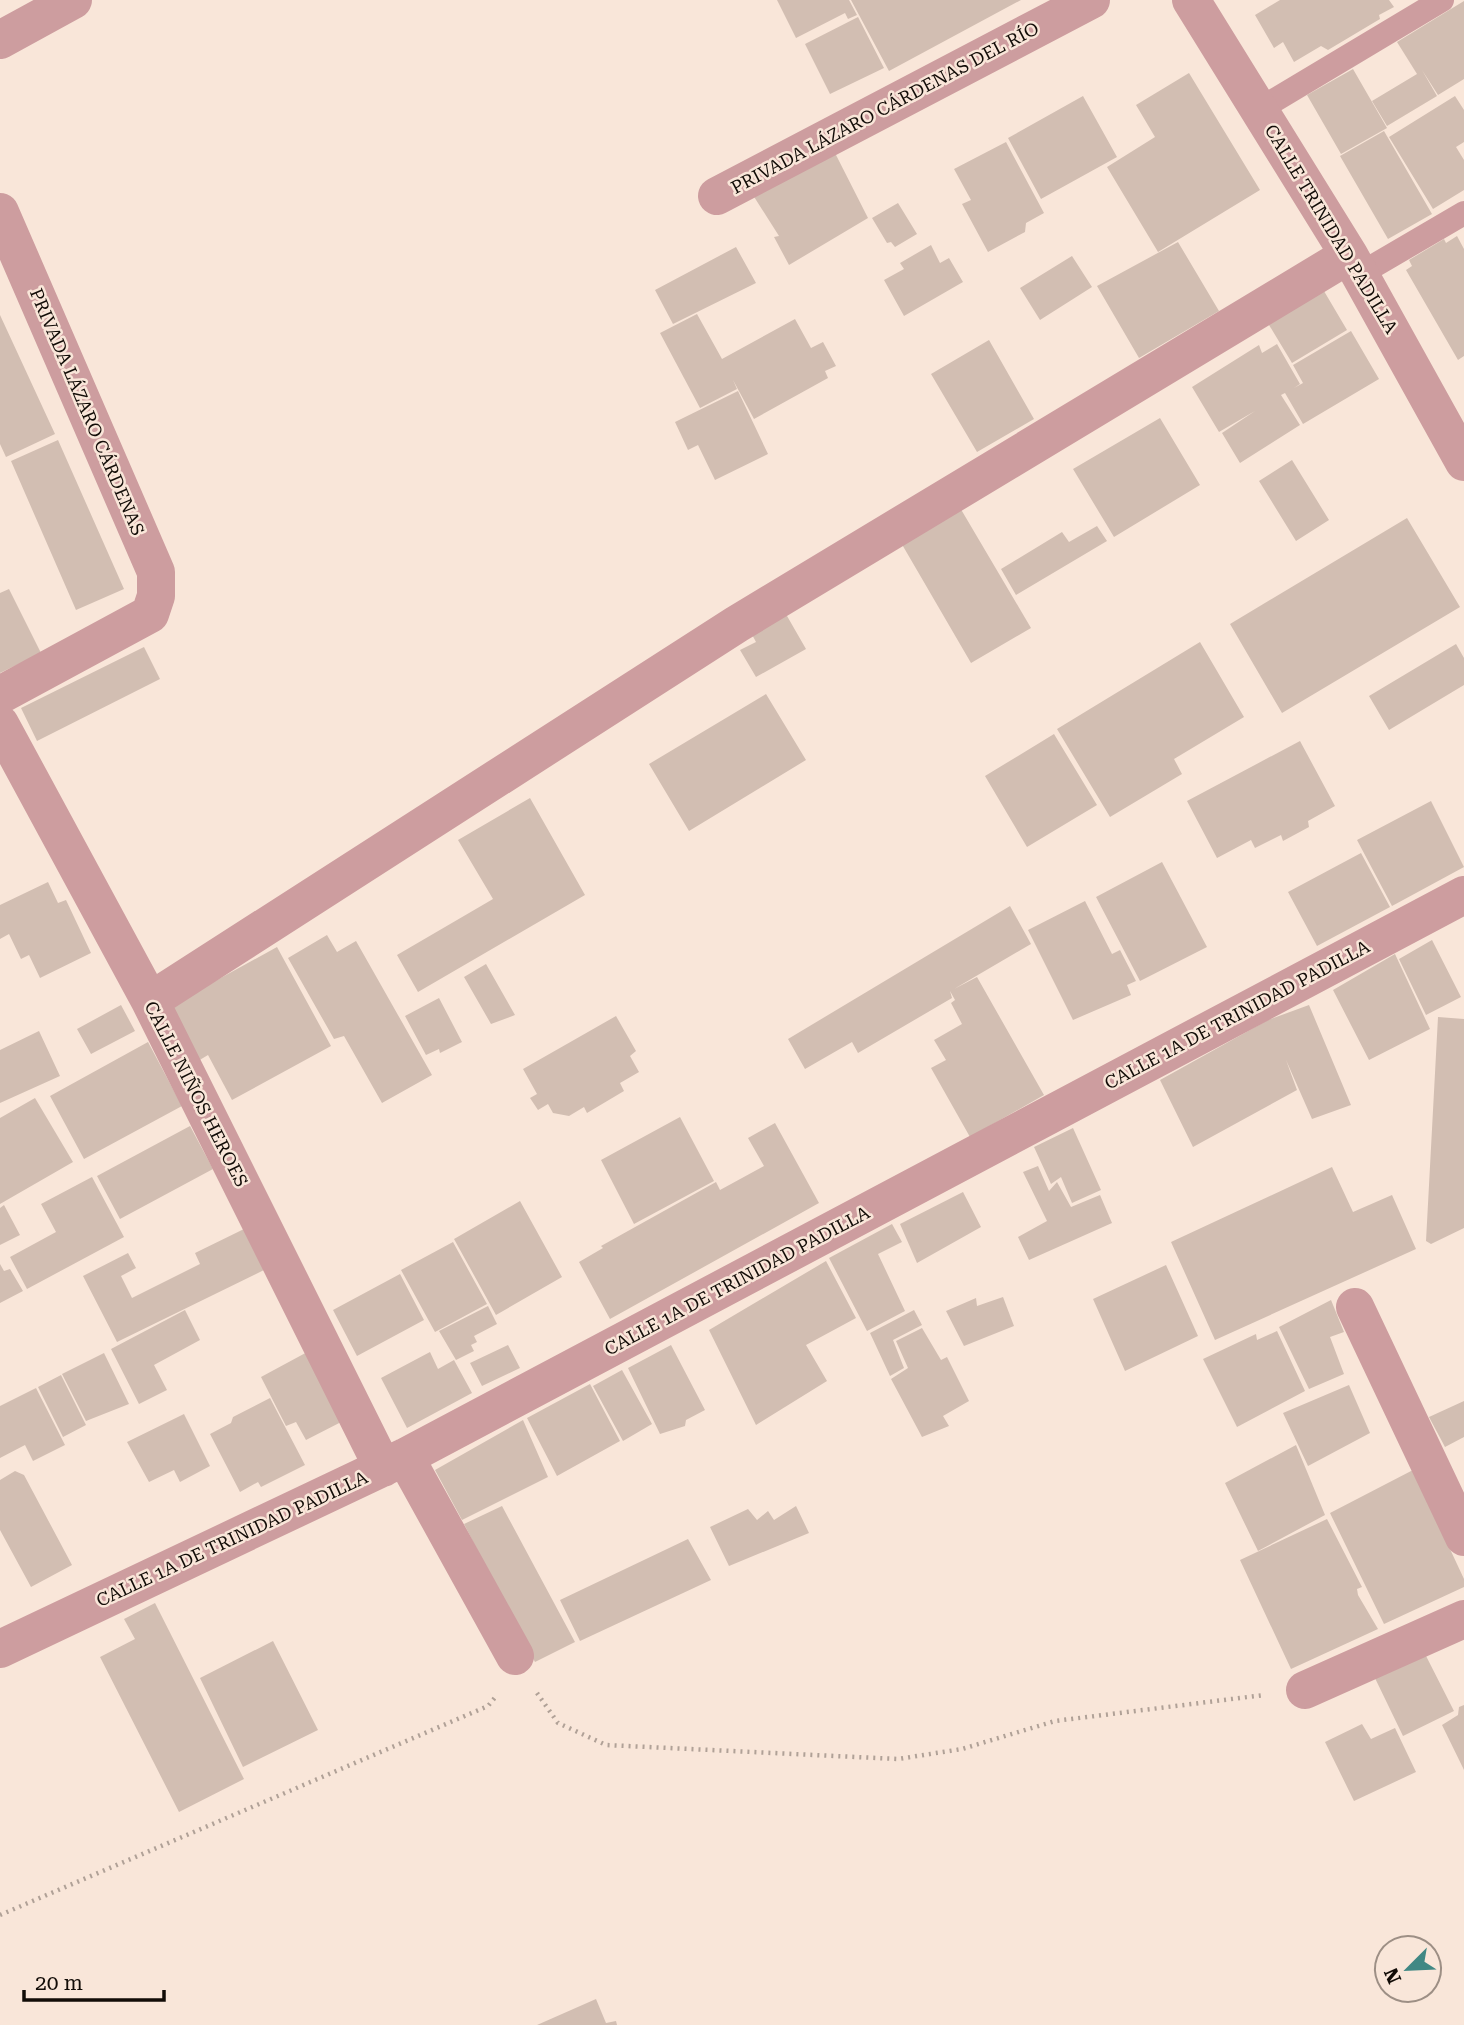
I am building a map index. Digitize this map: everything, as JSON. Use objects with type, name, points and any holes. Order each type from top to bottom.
[{"type":"street","points":[[0,40],[73,0]]},
{"type":"street","name":"PRIVADA LÁZARO CÁRDENAS DEL RÍO","points":[[717,196],[1091,0]]},
{"type":"street","name":"CALLE TRINIDAD PADILLA","points":[[1191,0],[1354,264],[1464,462]]},
{"type":"street","name":"PRIVADA LÁZARO CÁRDENAS","points":[[0,212],[156,572],[156,596],[150,614],[0,695]]},
{"type":"street","points":[[150,1001],[737,624],[1354,264]]},
{"type":"street","name":"CALLE NIÑOS HEROES","points":[[0,724],[394,1462],[515,1656]]},
{"type":"street","name":"CALLE 1A DE TRINIDAD PADILLA","points":[[0,1649],[394,1462],[1464,895]]},
{"type":"street","points":[[1355,1307],[1464,1537]]},
{"type":"street","points":[[1305,1690],[1464,1619]]},
{"type":"lane","points":[[1260,109],[1442,0]]},
{"type":"lane","points":[[1354,264],[1464,213]]},
{"type":"path","points":[[515,1656],[558,1723],[606,1745],[715,1752],[898,1759],[962,1749],[1055,1721],[1305,1690]]},
{"type":"path","points":[[0,1915],[488,1706],[507,1683],[515,1656]]},
{"type":"building","points":[[777,0],[849,0],[857,15],[848,19],[845,13],[796,38]]},
{"type":"building","points":[[851,0],[1021,0],[889,71]]},
{"type":"building","points":[[1280,0],[1389,0],[1394,7],[1379,15],[1380,19],[1328,50],[1321,46],[1294,62],[1283,42],[1274,48],[1255,15]]},
{"type":"building","points":[[1464,1],[1464,79],[1438,95],[1422,70],[1437,96],[1387,126],[1372,101],[1417,74],[1397,42]]},
{"type":"building","points":[[858,17],[884,68],[830,94],[805,44]]},
{"type":"building","points":[[1353,69],[1387,128],[1341,154],[1307,95]]},
{"type":"building","points":[[1189,73],[1260,190],[1158,252],[1107,167],[1155,137],[1136,105]]},
{"type":"building","points":[[1083,96],[1117,157],[1041,199],[1008,138]]},
{"type":"building","points":[[1455,96],[1464,110],[1464,142],[1456,147],[1464,160],[1464,190],[1433,209],[1389,137]]},
{"type":"building","points":[[1384,131],[1432,214],[1388,239],[1340,156]]},
{"type":"building","points":[[1006,142],[1044,213],[1026,223],[1025,232],[988,252],[962,204],[971,200],[954,169]]},
{"type":"building","points":[[835,153],[868,218],[789,265],[774,237],[779,236],[751,192]]},
{"type":"building","points":[[898,203],[917,234],[895,247],[891,242],[887,243],[872,218]]},
{"type":"building","points":[[1457,236],[1464,249],[1464,356],[1458,360],[1406,270],[1412,266],[1409,260],[1444,239],[1446,243]]},
{"type":"building","points":[[1178,242],[1219,311],[1139,358],[1097,286]]},
{"type":"building","points":[[931,245],[940,263],[949,258],[963,282],[904,316],[884,280],[904,269],[900,263]]},
{"type":"building","points":[[736,247],[756,283],[673,324],[655,290]]},
{"type":"building","points":[[1072,256],[1092,287],[1040,320],[1020,288]]},
{"type":"building","points":[[1321,286],[1347,330],[1292,363],[1266,320]]},
{"type":"building","points":[[697,314],[722,359],[795,319],[811,348],[823,342],[836,366],[825,371],[828,378],[754,419],[733,380],[737,389],[700,408],[660,333]]},
{"type":"building","points":[[0,315],[55,434],[6,457],[0,444]]},
{"type":"building","points":[[1351,331],[1379,379],[1303,424],[1285,393],[1281,395],[1300,425],[1240,463],[1222,433],[1255,411],[1219,432],[1192,387],[1259,345],[1262,353],[1277,344],[1300,384],[1294,388],[1303,383],[1293,365]]},
{"type":"building","points":[[989,340],[1034,419],[977,452],[931,374]]},
{"type":"building","points":[[738,391],[768,454],[715,480],[698,445],[688,450],[675,422]]},
{"type":"building","points":[[1160,418],[1200,485],[1114,537],[1073,469]]},
{"type":"building","points":[[58,440],[124,589],[76,610],[11,461]]},
{"type":"building","points":[[1292,460],[1329,520],[1296,541],[1259,481]]},
{"type":"building","points":[[959,506],[1031,628],[971,663],[900,541]]},
{"type":"building","points":[[1407,518],[1460,607],[1282,713],[1230,624]]},
{"type":"building","points":[[1097,526],[1107,541],[1016,595],[1001,569],[1062,532],[1069,542]]},
{"type":"building","points":[[9,589],[41,653],[0,673],[0,593]]},
{"type":"building","points":[[783,609],[806,649],[756,677],[740,650],[756,642],[749,629]]},
{"type":"building","points":[[1200,642],[1244,717],[1174,759],[1182,774],[1110,817],[1057,729]]},
{"type":"building","points":[[1456,644],[1464,658],[1464,685],[1389,730],[1369,696]]},
{"type":"building","points":[[144,647],[160,679],[37,741],[21,708]]},
{"type":"building","points":[[766,694],[806,760],[689,831],[649,764]]},
{"type":"building","points":[[1054,734],[1097,805],[1027,847],[985,776]]},
{"type":"building","points":[[1300,741],[1335,806],[1308,821],[1309,827],[1283,841],[1281,835],[1255,848],[1251,840],[1217,858],[1187,801]]},
{"type":"building","points":[[530,798],[585,895],[418,992],[397,955],[493,899],[458,840]]},
{"type":"building","points":[[1431,801],[1464,867],[1392,906],[1357,840]]},
{"type":"building","points":[[1361,853],[1390,907],[1317,946],[1288,892]]},
{"type":"building","points":[[1162,862],[1207,947],[1140,981],[1096,897]]},
{"type":"building","points":[[48,882],[58,903],[66,900],[91,953],[40,978],[29,955],[21,959],[9,934],[0,939],[0,905]]},
{"type":"building","points":[[1085,901],[1112,954],[1120,950],[1136,981],[1127,985],[1131,995],[1073,1020],[1028,930]]},
{"type":"building","points":[[1010,906],[1031,944],[954,989],[977,977],[1044,1095],[970,1137],[931,1068],[946,1060],[934,1040],[962,1024],[951,1003],[955,1000],[950,991],[952,998],[858,1053],[852,1042],[805,1069],[788,1039]]},
{"type":"building","points":[[327,935],[337,952],[356,941],[432,1075],[382,1103],[344,1036],[334,1039],[288,958]]},
{"type":"building","points":[[1432,940],[1461,997],[1426,1015],[1399,959]]},
{"type":"building","points":[[277,947],[331,1046],[232,1100],[208,1055],[198,1061],[168,1007]]},
{"type":"building","points":[[1395,954],[1430,1029],[1369,1060],[1333,990]]},
{"type":"building","points":[[486,964],[515,1015],[491,1024],[464,977]]},
{"type":"building","points":[[439,998],[462,1042],[440,1053],[439,1049],[426,1055],[405,1016]]},
{"type":"building","points":[[121,1005],[135,1031],[91,1054],[77,1029]]},
{"type":"building","points":[[1309,1005],[1351,1105],[1312,1119],[1286,1060],[1297,1090],[1193,1147],[1160,1080],[1268,1020]]},
{"type":"building","points":[[616,1016],[636,1051],[630,1056],[639,1072],[620,1083],[624,1091],[587,1113],[584,1107],[569,1116],[553,1113],[548,1104],[538,1110],[530,1098],[537,1094],[523,1069]]},
{"type":"building","points":[[1438,1017],[1464,1019],[1464,1228],[1431,1244],[1426,1241]]},
{"type":"building","points":[[39,1031],[60,1076],[0,1103],[0,1050]]},
{"type":"building","points":[[148,1042],[182,1106],[84,1159],[50,1096]]},
{"type":"building","points":[[35,1098],[73,1162],[0,1204],[0,1118]]},
{"type":"building","points":[[680,1117],[714,1181],[634,1224],[601,1160]]},
{"type":"building","points":[[775,1123],[819,1203],[610,1319],[579,1262],[603,1248],[601,1246],[716,1182],[720,1190],[764,1166],[748,1138]]},
{"type":"building","points":[[190,1126],[213,1169],[120,1219],[97,1176]]},
{"type":"building","points":[[1073,1128],[1101,1190],[1072,1203],[1061,1177],[1051,1184],[1034,1147]]},
{"type":"building","points":[[1038,1166],[1049,1191],[1057,1182],[1071,1207],[1100,1195],[1112,1223],[1029,1260],[1018,1237],[1047,1221],[1023,1172]]},
{"type":"building","points":[[1332,1167],[1353,1212],[1392,1195],[1416,1249],[1215,1340],[1171,1242]]},
{"type":"building","points":[[92,1177],[124,1237],[27,1289],[10,1257],[56,1232],[41,1204]]},
{"type":"building","points":[[963,1192],[981,1227],[917,1263],[900,1224]]},
{"type":"building","points":[[520,1201],[562,1277],[496,1315],[454,1239]]},
{"type":"building","points":[[4,1205],[20,1235],[0,1245],[0,1208]]},
{"type":"building","points":[[892,1224],[902,1242],[878,1254],[905,1311],[867,1331],[829,1258]]},
{"type":"building","points":[[244,1229],[264,1270],[117,1342],[83,1276],[128,1253],[136,1268],[121,1276],[132,1298],[200,1264],[195,1253]]},
{"type":"building","points":[[453,1242],[487,1304],[435,1332],[401,1270]]},
{"type":"building","points":[[826,1261],[856,1318],[806,1345],[827,1381],[756,1425],[709,1330]]},
{"type":"building","points":[[0,1264],[4,1271],[10,1269],[23,1291],[0,1303]]},
{"type":"building","points":[[1166,1265],[1198,1336],[1125,1371],[1093,1299]]},
{"type":"building","points":[[400,1274],[424,1320],[357,1356],[333,1310]]},
{"type":"building","points":[[1003,1297],[1014,1326],[964,1346],[946,1311],[976,1298],[977,1306]]},
{"type":"building","points":[[1331,1300],[1344,1332],[1330,1337],[1344,1374],[1309,1389],[1279,1327]]},
{"type":"building","points":[[488,1306],[497,1324],[474,1336],[477,1342],[471,1345],[474,1351],[456,1360],[439,1331]]},
{"type":"building","points":[[185,1310],[200,1340],[154,1365],[167,1390],[139,1404],[111,1349]]},
{"type":"building","points":[[914,1310],[922,1325],[893,1340],[904,1368],[890,1376],[870,1333]]},
{"type":"building","points":[[922,1328],[941,1360],[947,1357],[969,1401],[943,1416],[949,1426],[922,1437],[891,1379],[908,1368],[896,1341]]},
{"type":"building","points":[[1277,1331],[1305,1391],[1237,1427],[1203,1359],[1256,1334],[1257,1340]]},
{"type":"building","points":[[508,1345],[520,1368],[482,1386],[470,1363]]},
{"type":"building","points":[[671,1345],[705,1410],[686,1420],[685,1426],[660,1434],[628,1368]]},
{"type":"building","points":[[311,1350],[347,1419],[306,1440],[296,1422],[286,1426],[261,1377]]},
{"type":"building","points":[[430,1352],[438,1369],[454,1360],[472,1393],[407,1428],[381,1378]]},
{"type":"building","points":[[104,1353],[129,1404],[86,1421],[62,1374]]},
{"type":"building","points":[[622,1370],[652,1424],[623,1441],[593,1386]]},
{"type":"building","points":[[61,1375],[86,1425],[63,1437],[38,1387]]},
{"type":"building","points":[[590,1384],[620,1441],[557,1476],[527,1418]]},
{"type":"building","points":[[1349,1385],[1370,1433],[1308,1466],[1283,1413]]},
{"type":"building","points":[[36,1388],[65,1445],[33,1461],[25,1445],[0,1458],[0,1406]]},
{"type":"building","points":[[270,1398],[305,1465],[261,1487],[258,1482],[240,1492],[210,1434],[231,1423],[233,1417]]},
{"type":"building","points":[[1464,1401],[1464,1437],[1445,1447],[1429,1417]]},
{"type":"building","points":[[184,1414],[210,1466],[180,1482],[174,1470],[149,1482],[127,1442]]},
{"type":"building","points":[[523,1420],[548,1477],[462,1520],[435,1470]]},
{"type":"building","points":[[1296,1445],[1325,1515],[1258,1551],[1225,1483]]},
{"type":"building","points":[[1413,1470],[1464,1579],[1464,1587],[1384,1624],[1330,1513]]},
{"type":"building","points":[[15,1471],[24,1475],[72,1565],[31,1587],[0,1530],[0,1480]]},
{"type":"building","points":[[502,1506],[575,1642],[535,1662],[464,1524]]},
{"type":"building","points":[[796,1506],[809,1533],[729,1566],[710,1527],[748,1509],[757,1520],[768,1511],[774,1520]]},
{"type":"building","points":[[1327,1519],[1362,1587],[1357,1589],[1358,1595],[1378,1629],[1291,1669],[1240,1560]]},
{"type":"building","points":[[688,1539],[711,1580],[580,1641],[560,1600]]},
{"type":"building","points":[[155,1603],[244,1779],[179,1812],[100,1657],[135,1639],[124,1619]]},
{"type":"building","points":[[273,1641],[318,1730],[243,1767],[200,1678]]},
{"type":"building","points":[[1423,1650],[1454,1711],[1403,1736],[1373,1674]]},
{"type":"building","points":[[1464,1705],[1464,1770],[1442,1725],[1458,1715],[1459,1707]]},
{"type":"building","points":[[1362,1724],[1371,1739],[1395,1728],[1416,1772],[1354,1801],[1325,1742]]},
{"type":"building","points":[[596,1999],[606,2023],[616,2021],[617,2025],[537,2025]]}]
